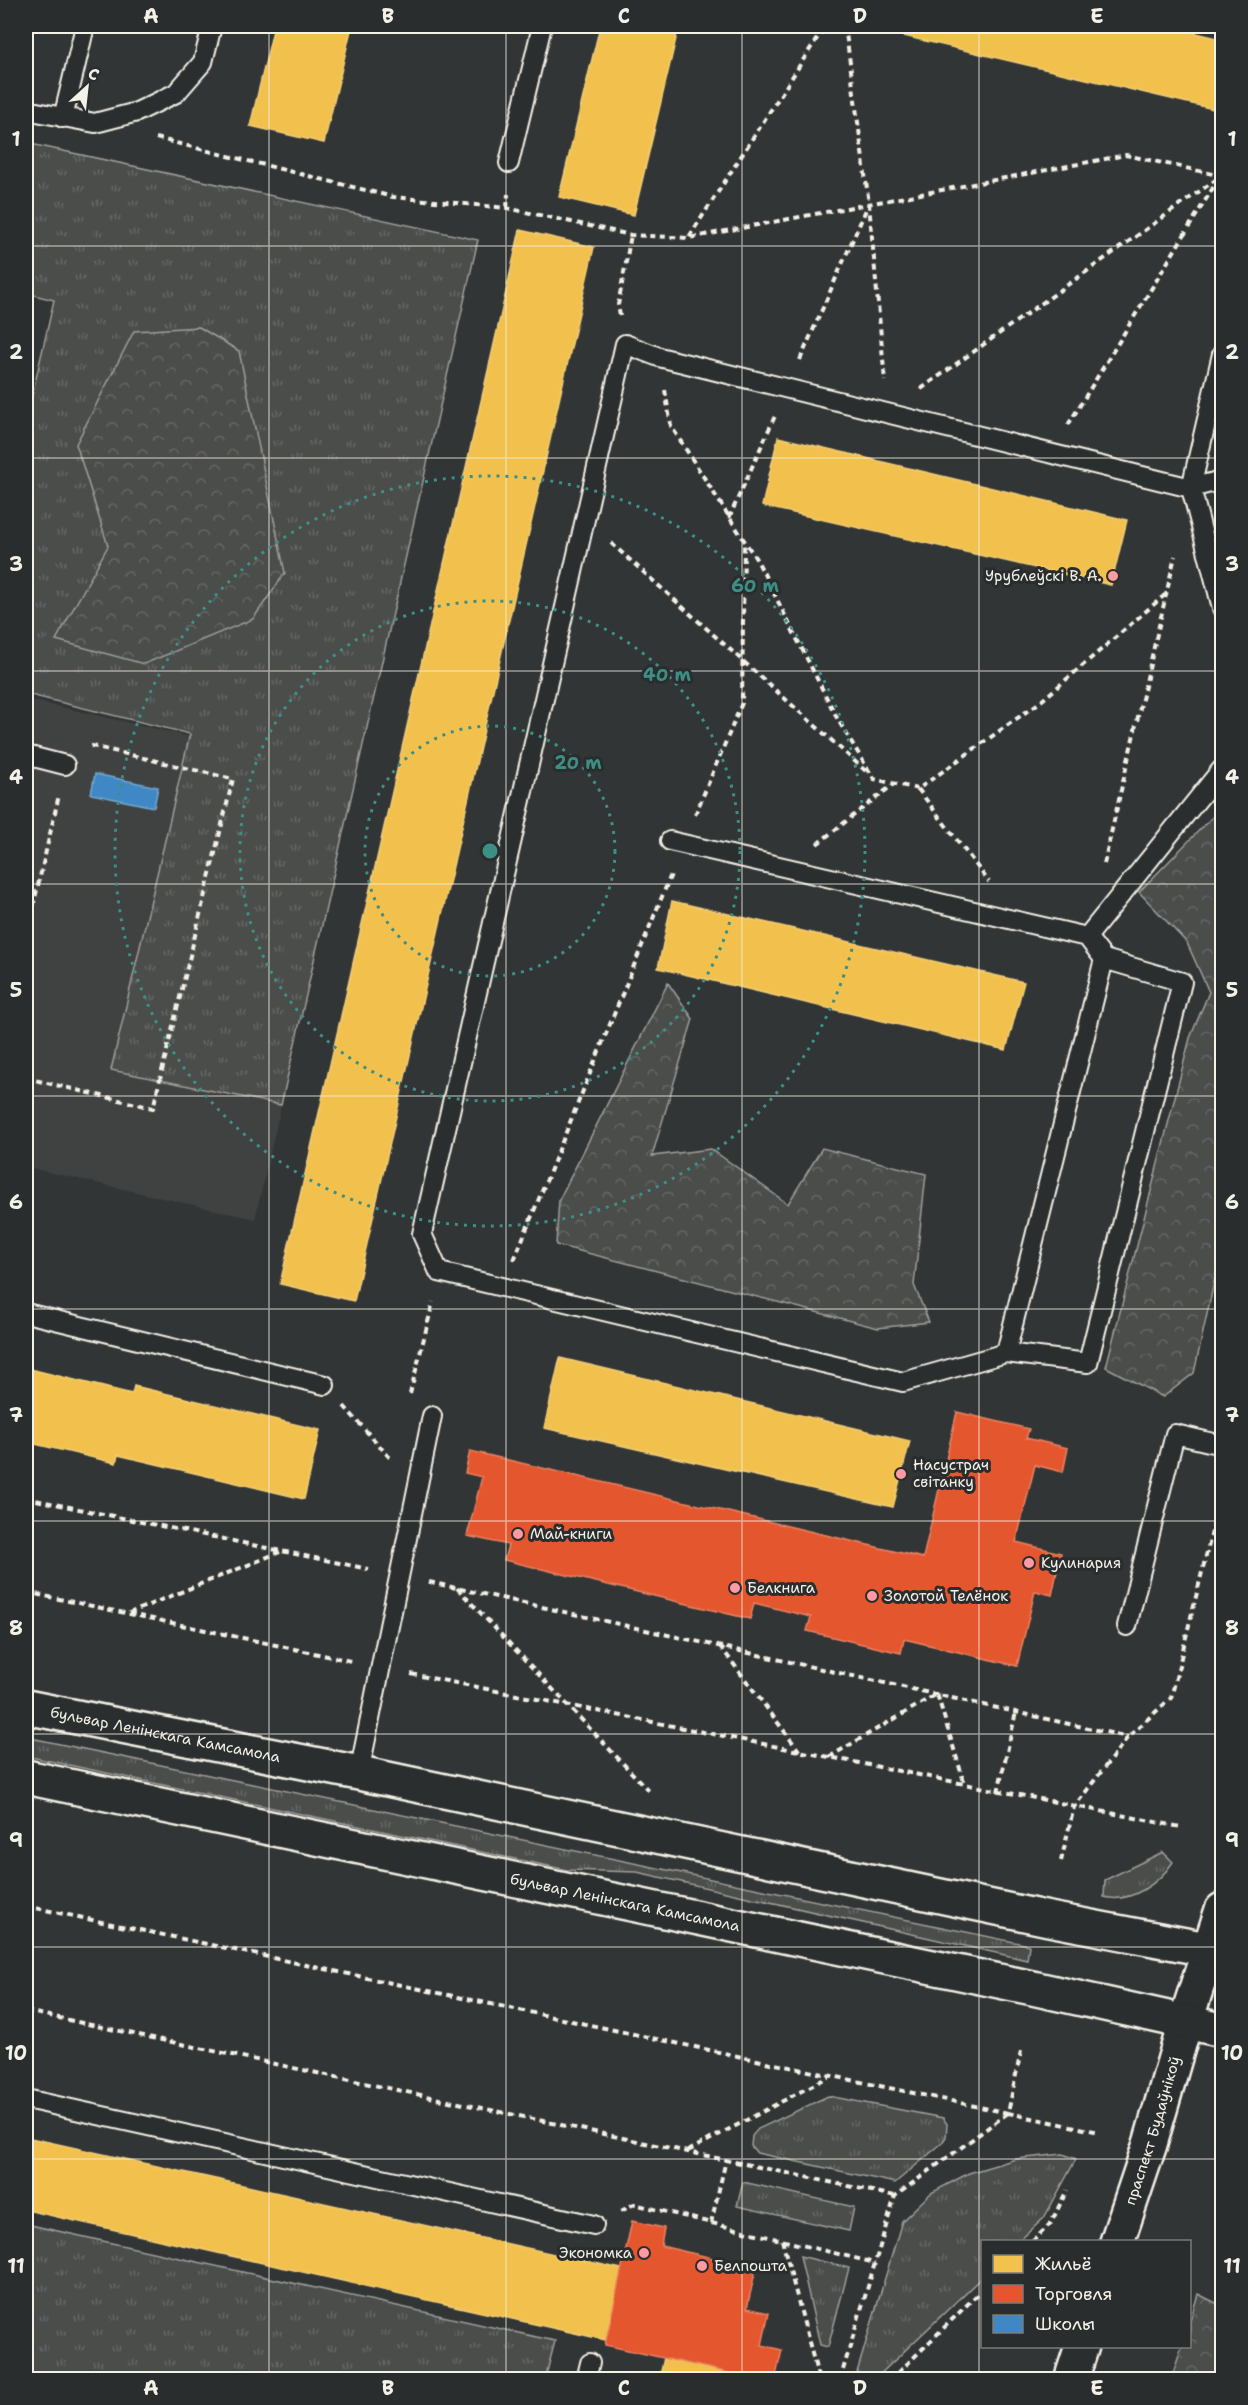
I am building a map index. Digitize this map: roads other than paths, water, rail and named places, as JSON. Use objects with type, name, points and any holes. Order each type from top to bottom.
[{"type":"main road","name":"бульвар Ленінскага Камсамола","points":[[26,1707],[359,1773],[1049,1919],[1216,1950]]},
{"type":"main road","name":"бульвар Ленінскага Камсамола","points":[[26,1777],[1186,2020],[1222,2030]]},
{"type":"main road","name":"праспект Будаўнікоў","points":[[1117,2240],[1150,2144],[1186,2020],[1216,1950],[1222,1910]]},
{"type":"main road","points":[[1071,2379],[1081,2348]]},
{"type":"lane","points":[[63,118],[85,26]]},
{"type":"lane","points":[[26,110],[94,123],[136,112],[176,93],[203,62],[212,26]]},
{"type":"lane","points":[[509,163],[542,26]]},
{"type":"lane","points":[[677,843],[1087,937],[1104,959],[1182,982],[1088,1363],[1006,1353],[903,1382],[440,1272],[422,1234],[625,344],[659,357],[1191,488],[1222,480]]},
{"type":"lane","points":[[1222,354],[1191,488],[1222,608]]},
{"type":"lane","points":[[26,755],[65,765]]},
{"type":"lane","points":[[1087,937],[1222,770]]},
{"type":"lane","points":[[1006,1353],[1104,959]]},
{"type":"lane","points":[[26,1313],[325,1385]]},
{"type":"lane","points":[[359,1773],[432,1416]]},
{"type":"lane","points":[[1127,1626],[1175,1434],[1222,1445]]},
{"type":"lane","points":[[26,2099],[594,2225]]},
{"type":"place","name":"Урублеўскі В. А.","points":[[1113,576]]},
{"type":"place","name":"Насустрач світанку","points":[[901,1474]]},
{"type":"place","name":"Май-книги","points":[[518,1534]]},
{"type":"place","name":"Кулинария","points":[[1029,1563]]},
{"type":"place","name":"Белкнига","points":[[735,1588]]},
{"type":"place","name":"Золотой Телёнок","points":[[872,1596]]},
{"type":"place","name":"Экономка","points":[[644,2253]]},
{"type":"place","name":"Белпошта","points":[[702,2266]]}]
